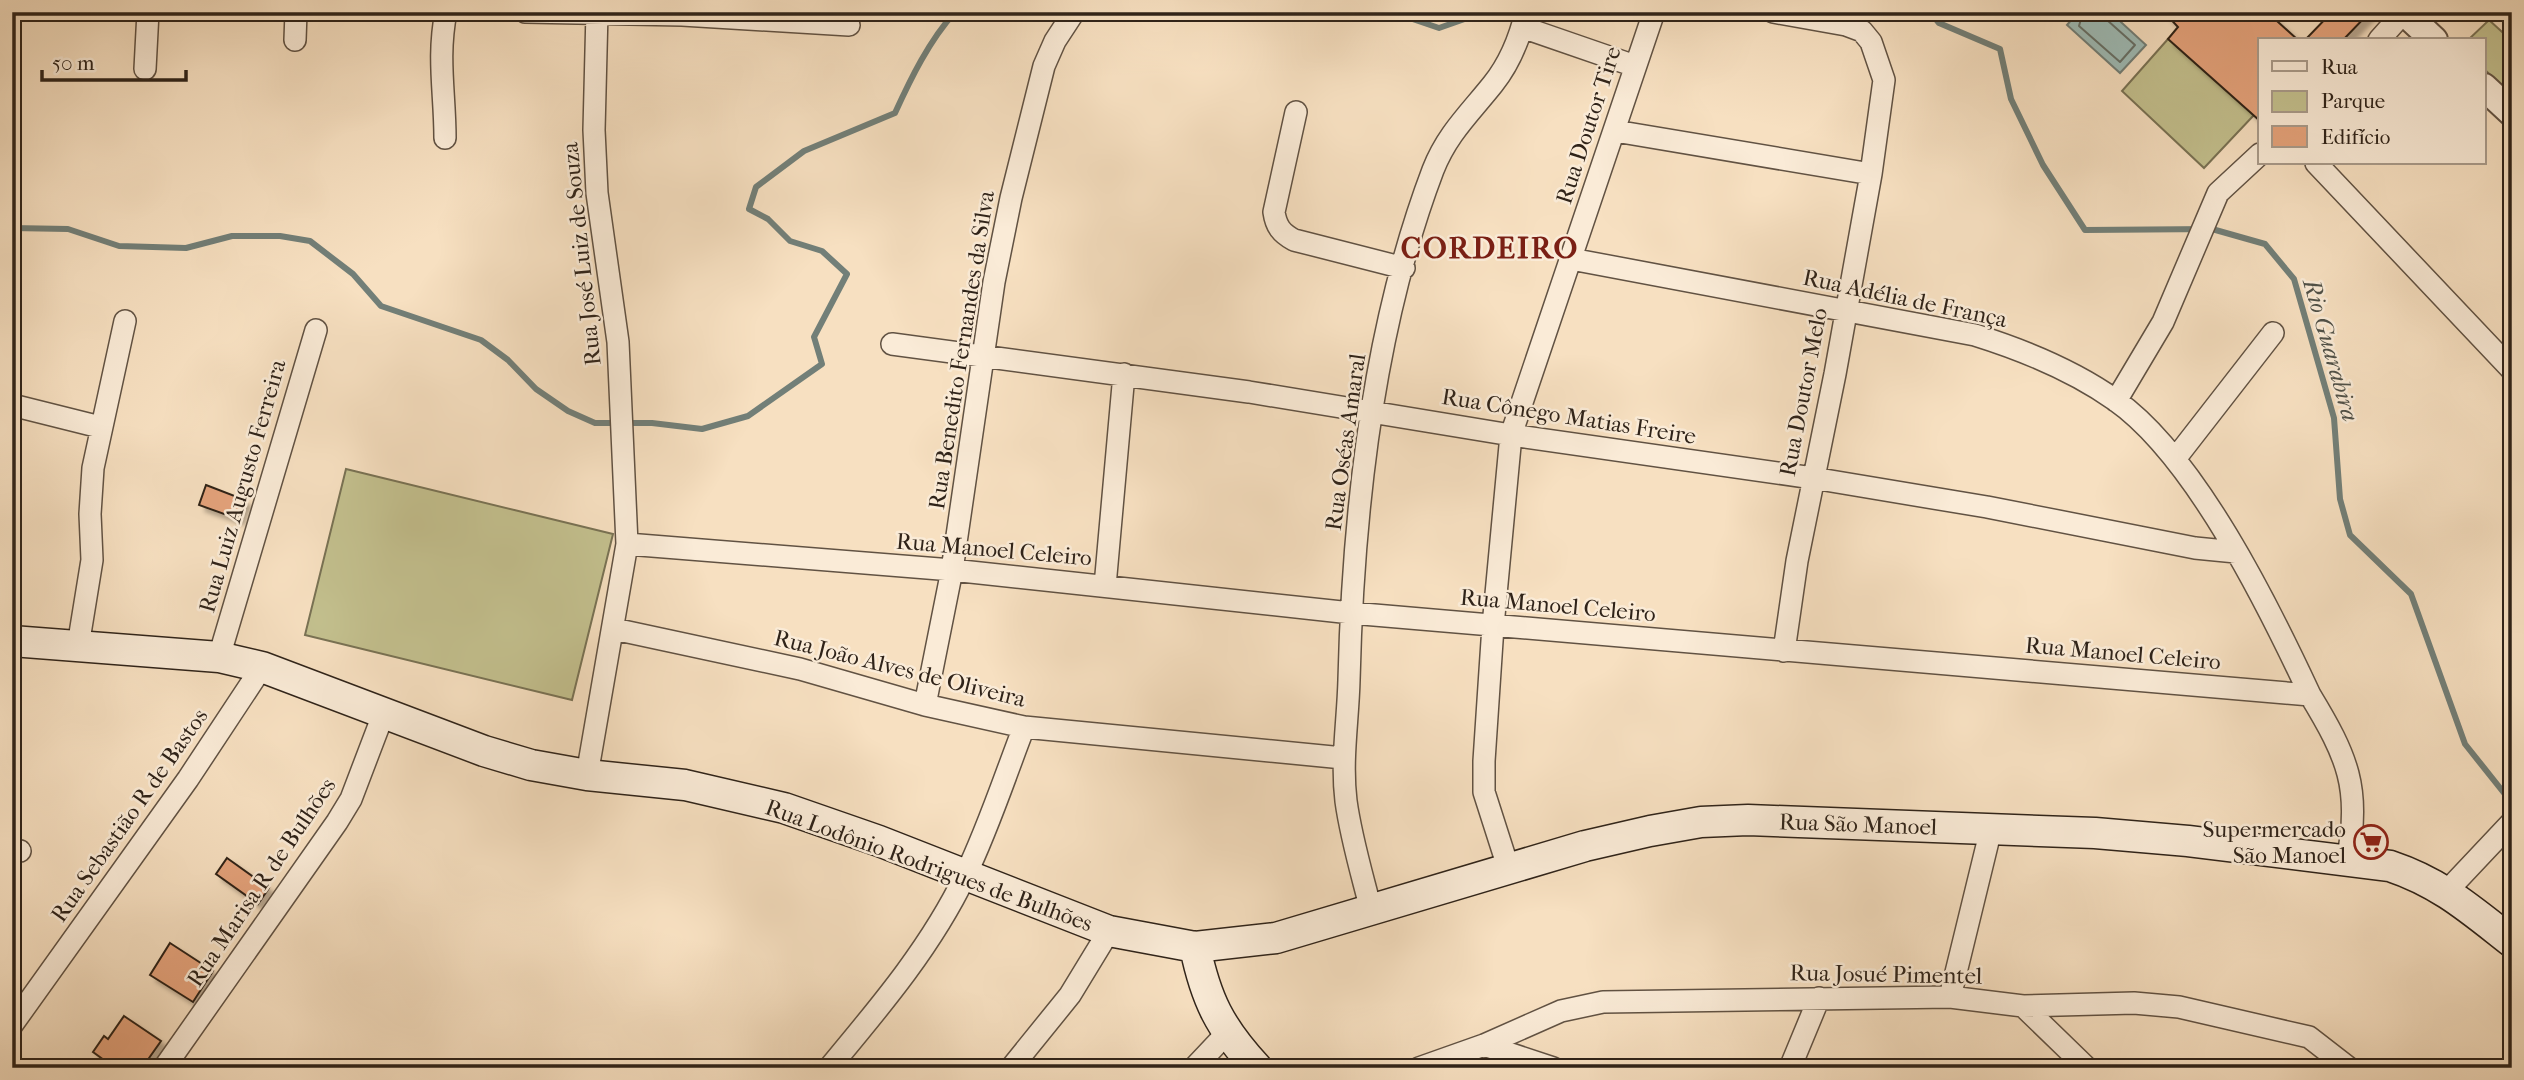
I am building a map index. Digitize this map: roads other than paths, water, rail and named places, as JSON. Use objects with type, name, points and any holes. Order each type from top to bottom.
[{"type":"main road","name":"Rua Lodônio Rodrigues de Bulhões","points":[[12,641],[219,657],[262,667],[307,681],[383,715],[496,754],[587,775],[685,785],[740,796],[867,837],[1108,931],[1195,947]]},
{"type":"main road","name":"Rua São Manoel","points":[[1195,947],[1276,937],[1585,846],[1701,822],[1815,821],[2188,841],[2390,866],[2421,877],[2447,891],[2512,942]]},
{"type":"main road","points":[[1195,947],[1210,1004],[1227,1033],[1257,1068]]},
{"type":"street","points":[[145,69],[148,12]]},
{"type":"street","points":[[295,40],[296,12]]},
{"type":"street","points":[[445,138],[445,107],[439,76],[446,12]]},
{"type":"street","points":[[524,12],[757,15],[849,25]]},
{"type":"street","name":"Rua Benedito Fernandes da Silva","points":[[925,705],[952,570],[982,354],[1011,198],[1044,66],[1055,41],[1074,12]]},
{"type":"street","name":"Rua Doutor Tire","points":[[1509,870],[1484,792],[1493,626],[1511,435],[1654,12]]},
{"type":"street","name":"Rua Doutor Melo","points":[[1773,12],[1846,25],[1862,31],[1871,42],[1884,80],[1871,174],[1813,478],[1784,651]]},
{"type":"street","name":"Rua José Luiz de Souza","points":[[587,775],[627,544],[625,449],[618,342],[597,194],[594,130],[597,13]]},
{"type":"street","points":[[2381,38],[2406,13],[2432,38]]},
{"type":"street","points":[[1524,20],[1635,66]]},
{"type":"street","name":"Rua Oséas Amaral","points":[[1371,910],[1353,837],[1343,758],[1351,613],[1371,411],[1404,268],[1441,148],[1464,116],[1494,83],[1524,20]]},
{"type":"street","points":[[2486,89],[2512,113]]},
{"type":"street","points":[[1296,112],[1275,212],[1283,234],[1404,268]]},
{"type":"street","points":[[1615,131],[1871,174]]},
{"type":"street","points":[[2116,401],[2162,322],[2198,247],[2218,193],[2258,156]]},
{"type":"street","points":[[2317,164],[2512,370]]},
{"type":"street","name":"Rua Adélia de França","points":[[1571,259],[1975,335],[2009,345],[2061,369],[2116,401],[2175,459],[2235,552],[2310,695]]},
{"type":"street","points":[[78,646],[92,560],[90,514],[100,427],[125,321]]},
{"type":"street","name":"Rua Luiz Augusto Ferreira","points":[[219,657],[316,330]]},
{"type":"street","points":[[2175,459],[2273,333]]},
{"type":"street","name":"Rua Cônego Matias Freire","points":[[892,344],[1124,374],[1511,435],[1813,478],[2195,548],[2235,552]]},
{"type":"street","points":[[1105,586],[1124,374]]},
{"type":"street","points":[[12,405],[100,427]]},
{"type":"street","name":"Rua Manoel Celeiro","points":[[627,544],[952,570],[1493,626],[2310,695]]},
{"type":"street","name":"Rua João Alves de Oliveira","points":[[614,629],[800,669],[925,705],[1024,727],[1343,758]]},
{"type":"street","name":"Rua Sebastião R de Bastos","points":[[12,1025],[188,779],[262,667]]},
{"type":"street","points":[[2310,695],[2327,723],[2353,792],[2355,814],[2347,861]]},
{"type":"street","name":"Rua Marisa R de Bulhões","points":[[164,1068],[337,822],[351,799],[383,715]]},
{"type":"street","points":[[829,1068],[895,988],[932,935],[965,876],[1024,727]]},
{"type":"street","points":[[2447,891],[2509,825]]},
{"type":"street","points":[[1950,997],[1991,829]]},
{"type":"street","points":[[1011,1068],[1070,995],[1108,931]]},
{"type":"street","name":"Rua Josué Pimentel","points":[[1419,1068],[1484,1045],[1561,1011],[1603,1002],[1950,997],[2023,1006],[2095,1002],[2179,1007],[2309,1037],[2349,1068]]},
{"type":"street","points":[[1790,1068],[1819,998]]},
{"type":"street","points":[[2023,1006],[2087,1068]]},
{"type":"street","points":[[1194,1068],[1227,1033]]},
{"type":"street","points":[[1484,1045],[1553,1068]]},
{"type":"water","points":[[2078,12],[2110,12],[2146,45],[2120,73],[2067,25]]},
{"type":"waterway","name":"Rio Guarabira","points":[[12,228],[68,229],[119,246],[186,248],[232,236],[280,236],[310,241],[353,274],[381,306],[481,340],[508,360],[536,389],[568,411],[595,423],[652,423],[702,429],[748,416],[822,364],[814,337],[847,274],[822,251],[790,241],[768,219],[749,209],[756,187],[804,151],[895,113],[929,47],[955,12]]},
{"type":"waterway","name":"Rio Guarabira","points":[[1392,12],[1439,28],[1476,15],[1477,12]]},
{"type":"waterway","name":"Rio Guarabira","points":[[1930,12],[1939,23],[2000,49],[2011,99],[2043,165],[2085,230],[2212,229],[2265,244],[2294,279],[2334,418],[2340,499],[2350,535],[2411,594],[2465,744],[2512,803]]},
{"type":"place","name":"Supermercado São Manoel","points":[[2371,842]]},
{"type":"district","name":"CORDEIRO","points":[[1490,248]]}]
